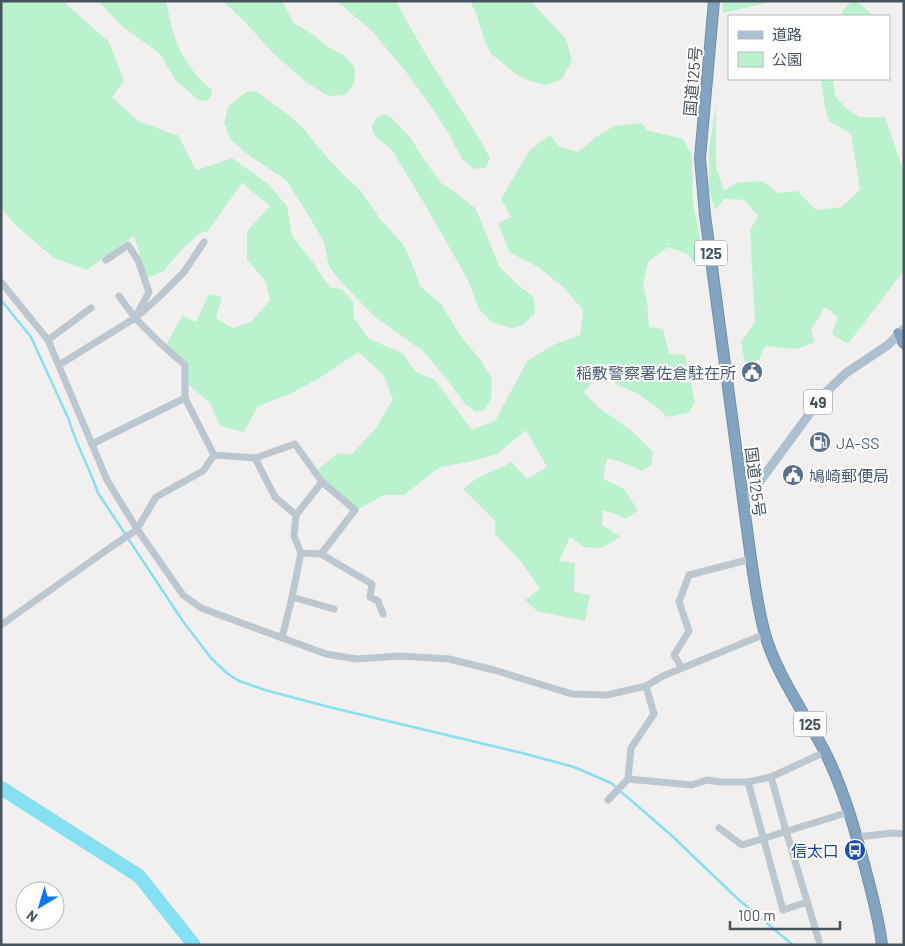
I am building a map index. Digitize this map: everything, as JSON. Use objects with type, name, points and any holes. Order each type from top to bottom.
[{"type":"highway","name":"国道125号","points":[[714,1],[700,158],[705,215],[751,559],[765,634],[782,675],[837,777],[849,812],[878,919],[882,945]]},
{"type":"main road","name":"49","points":[[744,504],[824,394],[846,373],[902,335]]},
{"type":"street","points":[[59,365],[135,318],[184,272],[204,242]]},
{"type":"street","points":[[106,260],[128,245],[138,260],[149,292],[135,318]]},
{"type":"street","points":[[1,282],[48,340],[107,480],[135,531],[182,595],[201,608],[326,654],[357,659],[400,656],[450,659],[494,670],[572,694],[607,695],[646,686],[663,676],[765,634]]},
{"type":"street","points":[[119,296],[135,318],[185,365],[185,398],[214,455]]},
{"type":"street","points":[[48,340],[91,308]]},
{"type":"street","points":[[92,444],[185,398]]},
{"type":"street","points":[[214,455],[255,458],[295,444],[322,482],[355,510],[321,554]]},
{"type":"street","points":[[1,624],[135,531],[156,497],[203,470],[214,455]]},
{"type":"street","points":[[255,458],[275,497],[296,515]]},
{"type":"street","points":[[282,638],[301,553],[294,536],[296,515],[322,482]]},
{"type":"street","points":[[301,553],[321,554],[372,584],[370,597],[378,601],[383,614]]},
{"type":"street","points":[[682,668],[674,655],[689,631],[679,602],[689,575],[751,559]]},
{"type":"street","points":[[292,597],[334,609]]},
{"type":"street","points":[[608,800],[628,779],[632,748],[654,714],[646,686]]},
{"type":"street","points":[[628,779],[692,785],[707,780],[748,782],[771,777],[825,752]]},
{"type":"street","points":[[771,777],[819,941]]},
{"type":"street","points":[[748,782],[783,910],[807,902]]},
{"type":"street","points":[[719,828],[742,845],[849,812]]},
{"type":"street","points":[[857,837],[893,833],[904,834]]},
{"type":"green space","points":[[1,1],[63,1],[109,42],[124,81],[112,97],[138,121],[178,135],[196,170],[232,158],[269,185],[287,206],[292,236],[330,288],[342,289],[353,302],[354,318],[369,339],[402,353],[416,372],[435,380],[472,430],[495,421],[527,361],[553,345],[580,335],[583,310],[563,287],[538,267],[509,252],[498,223],[511,217],[501,199],[529,151],[550,135],[559,146],[578,152],[596,137],[614,126],[642,123],[647,130],[683,139],[692,155],[693,202],[704,260],[695,264],[688,254],[668,247],[648,262],[643,284],[649,327],[663,329],[669,354],[685,355],[687,366],[675,368],[679,383],[691,382],[695,403],[688,413],[667,417],[638,394],[616,384],[603,370],[584,392],[598,407],[633,432],[653,452],[651,465],[642,471],[607,458],[603,479],[623,488],[638,510],[626,519],[603,510],[602,525],[621,537],[601,548],[584,547],[570,537],[559,561],[575,563],[574,592],[590,595],[585,621],[537,611],[525,600],[540,589],[522,563],[495,534],[495,521],[463,489],[477,478],[512,462],[527,479],[547,467],[526,430],[497,454],[440,467],[404,495],[384,495],[357,510],[337,496],[316,471],[338,453],[351,455],[376,428],[393,399],[383,374],[358,352],[318,379],[288,395],[258,406],[244,432],[220,426],[210,403],[188,384],[188,364],[166,345],[182,316],[196,322],[209,294],[222,297],[216,318],[232,328],[251,322],[270,300],[266,282],[247,260],[247,231],[270,206],[242,183],[208,231],[200,233],[181,250],[164,271],[147,278],[134,236],[87,270],[54,258],[14,224],[1,207]]},
{"type":"green space","points":[[98,1],[165,1],[173,32],[183,57],[199,78],[212,90],[211,96],[207,101],[199,100],[176,81],[160,54],[122,26]]},
{"type":"green space","points":[[223,1],[282,1],[293,22],[346,57],[353,65],[355,72],[354,84],[345,95],[328,96],[306,82],[273,53]]},
{"type":"green space","points":[[337,1],[396,1],[418,41],[490,157],[486,168],[475,169],[462,159],[450,136],[406,72],[373,32]]},
{"type":"green space","points":[[470,1],[531,1],[566,39],[572,60],[562,79],[547,85],[533,82],[519,76],[491,54]]},
{"type":"green space","points":[[722,1],[773,1],[723,13]]},
{"type":"green space","points":[[852,1],[856,1],[873,15],[841,15],[843,10]]},
{"type":"green space","points":[[821,80],[833,80],[835,96],[847,109],[859,117],[885,117],[904,172],[904,270],[848,344],[832,334],[838,317],[825,307],[811,330],[815,342],[797,349],[765,346],[759,360],[745,363],[741,342],[755,322],[750,230],[758,216],[744,200],[724,199],[715,210],[709,191],[709,150],[716,103],[716,167],[724,191],[736,183],[762,181],[778,193],[797,191],[816,210],[842,207],[860,189],[851,134],[829,121]]},
{"type":"green space","points":[[256,91],[305,130],[325,155],[361,191],[380,219],[403,244],[420,286],[441,304],[462,338],[480,359],[492,379],[491,399],[485,410],[476,412],[465,404],[423,351],[375,317],[341,282],[329,266],[324,242],[286,180],[250,156],[231,140],[224,124],[228,107],[246,92]]},
{"type":"green space","points":[[384,114],[391,117],[410,137],[441,183],[476,209],[499,266],[534,298],[535,313],[523,325],[512,328],[493,323],[479,309],[468,280],[424,203],[392,150],[375,136],[371,126],[378,117]]},
{"type":"waterway","points":[[1,300],[31,337],[69,420],[98,493],[182,620],[211,658],[228,674],[239,681],[265,690],[522,753],[574,767],[611,783],[671,835],[739,900],[793,945]]},
{"type":"waterway","points":[[1,788],[139,876],[194,945]]},
{"type":"place","name":"稲敷警察署佐倉駐在所","points":[[752,372]]},
{"type":"place","name":"JA-SS","points":[[820,442]]},
{"type":"place","name":"鳩崎郵便局","points":[[793,475]]},
{"type":"place","name":"信太口","points":[[855,850]]}]
